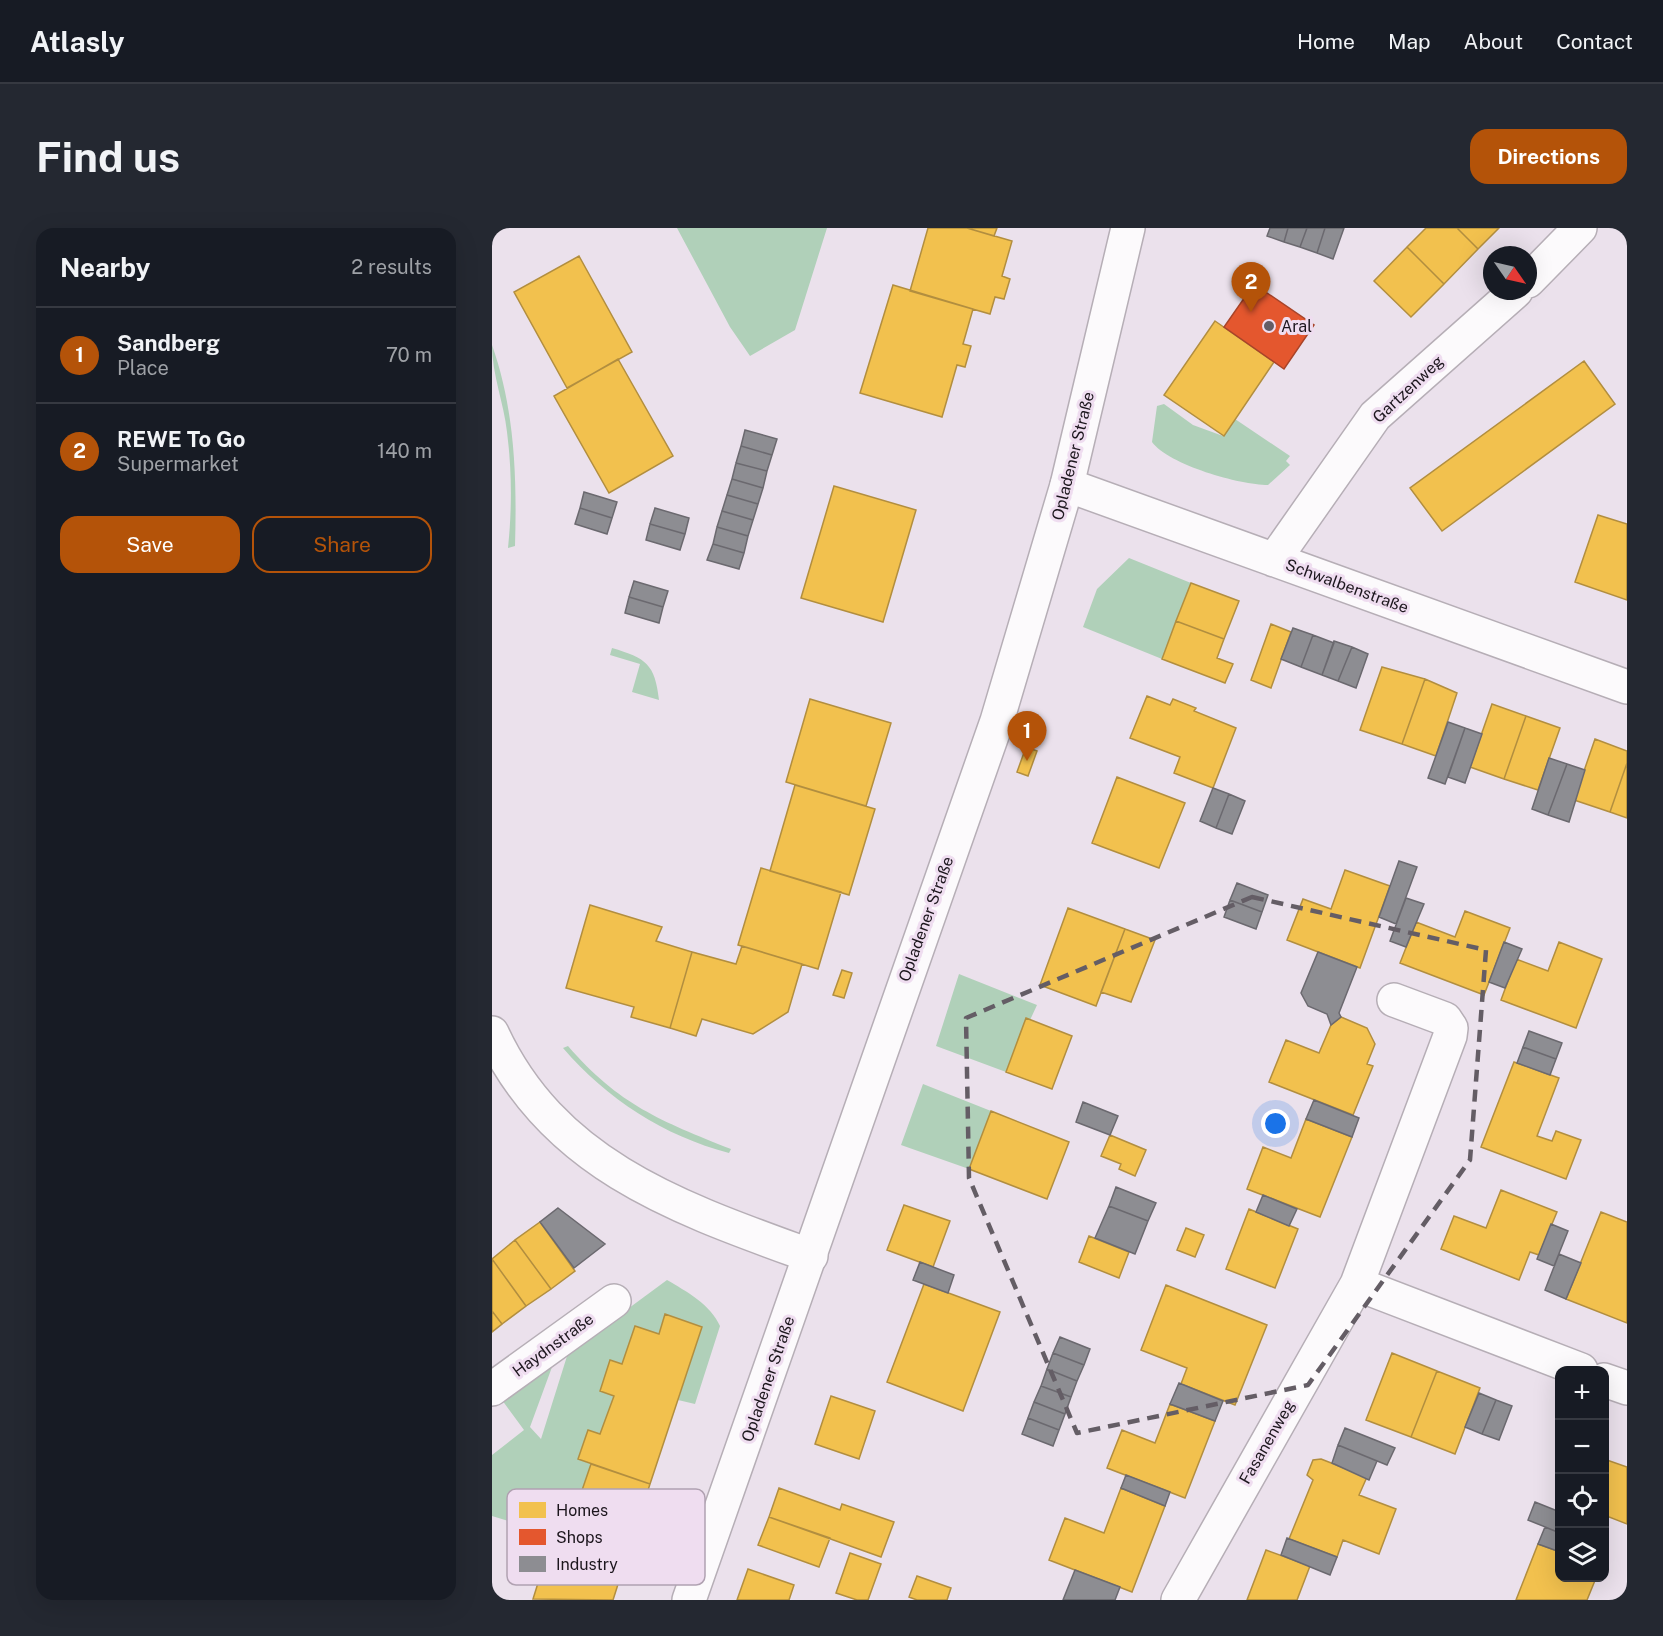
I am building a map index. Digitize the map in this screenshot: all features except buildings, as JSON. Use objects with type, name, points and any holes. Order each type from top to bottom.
[{"type":"street","name":"Opladener Straße","points":[[705,1555],[887,1037],[893,1012],[997,721],[1068,485],[1128,228]]},
{"type":"street","points":[[1537,272],[1580,228]]},
{"type":"street","name":"Gartzenweg","points":[[1275,560],[1375,416],[1506,300]]},
{"type":"street","name":"Schwalbenstraße","points":[[1068,485],[1627,687]]},
{"type":"street","name":"Fasanenweg","points":[[1178,1600],[1357,1284],[1450,1036],[1451,1028],[1444,1020],[1394,1000]]},
{"type":"street","points":[[492,1033],[500,1051],[551,1122],[605,1167],[710,1219],[811,1256]]},
{"type":"street","points":[[1357,1284],[1568,1366]]},
{"type":"street","name":"Haydnstraße","points":[[492,1389],[614,1301]]},
{"type":"street","points":[[1609,1381],[1627,1388]]},
{"type":"street","name":"Opladener Straße","points":[[689,1600],[694,1585]]},
{"type":"highlighted area","points":[[1252,897],[1486,950],[1470,1160],[1308,1385],[1077,1433],[969,1178],[966,1018]]},
{"type":"green space","points":[[677,228],[827,228],[795,330],[750,356],[730,327]]},
{"type":"green space","points":[[492,345],[506,394],[513,444],[515,546],[508,548],[511,504],[510,461]]},
{"type":"green space","points":[[1164,404],[1193,425],[1223,436],[1235,419],[1290,456],[1286,461],[1290,465],[1268,485],[1240,482],[1189,466],[1173,458],[1152,442],[1157,406]]},
{"type":"green space","points":[[1129,558],[1191,583],[1162,659],[1083,627],[1097,589]]},
{"type":"green space","points":[[612,648],[633,655],[647,664],[655,678],[659,700],[632,692],[640,664],[610,655]]},
{"type":"green space","points":[[959,974],[1037,1005],[1006,1072],[936,1046]]},
{"type":"green space","points":[[568,1046],[605,1083],[642,1109],[662,1120],[731,1149],[729,1153],[682,1137],[638,1113],[598,1084],[563,1048]]},
{"type":"green space","points":[[923,1084],[991,1111],[969,1169],[901,1145]]},
{"type":"green space","points":[[667,1280],[704,1305],[720,1326],[695,1404],[678,1400],[702,1327],[665,1314],[659,1334],[635,1326],[622,1364],[610,1361],[600,1391],[614,1396],[600,1434],[588,1430],[578,1459],[591,1464],[582,1489],[507,1489],[507,1520],[492,1516],[492,1455],[524,1430],[502,1400],[552,1367],[530,1427],[541,1439],[568,1353]]},
{"type":"place","name":"REWE To Go","points":[[1251,312]]},
{"type":"place","name":"Aral","points":[[1269,326]]},
{"type":"place","name":"Sandberg","points":[[1027,761]]}]
